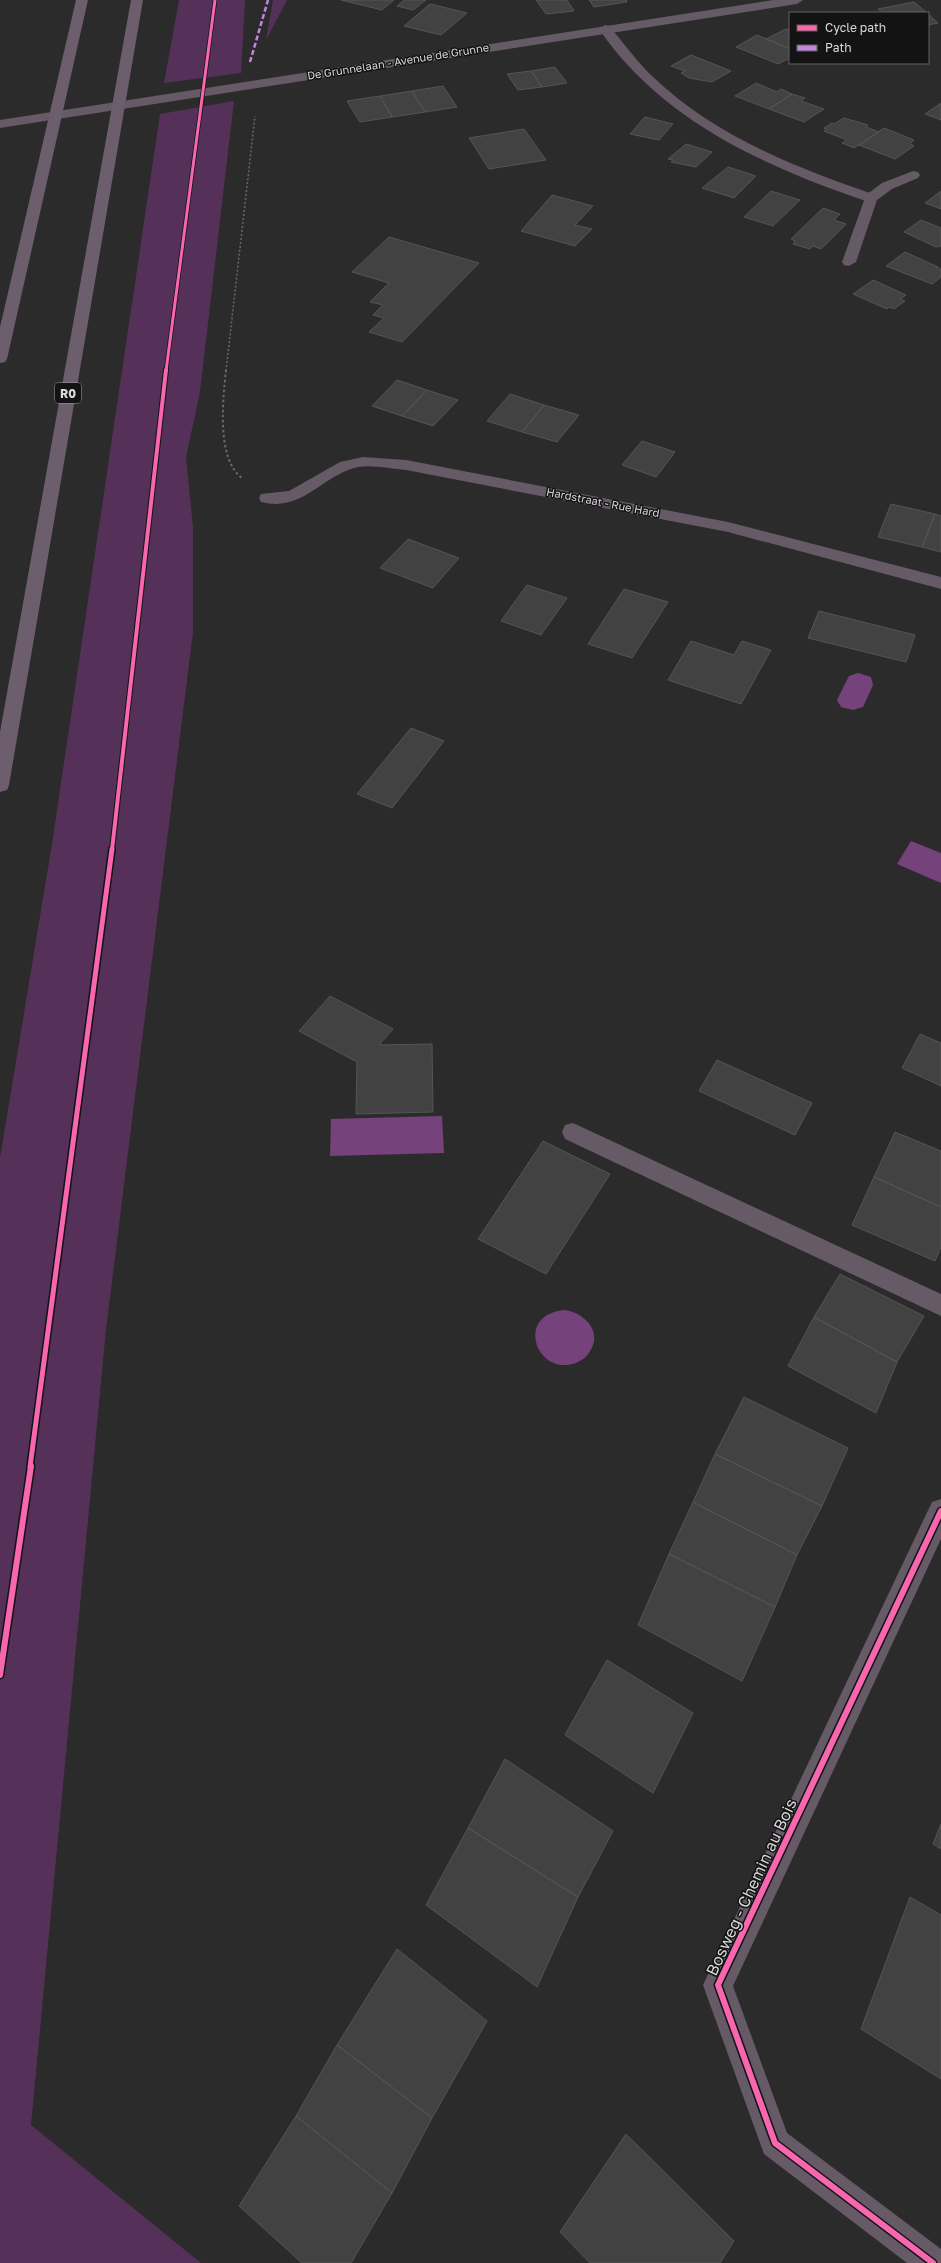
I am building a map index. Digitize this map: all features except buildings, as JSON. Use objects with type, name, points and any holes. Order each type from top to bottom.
[{"type":"highway","points":[[0,359],[82,0]]},
{"type":"highway","name":"R0","points":[[0,785],[137,0]]},
{"type":"street","name":"De Grunnelaan - Avenue de Grunne","points":[[0,124],[797,0]]},
{"type":"street","points":[[606,29],[648,80],[695,118],[754,151],[800,173],[871,198]]},
{"type":"street","points":[[849,262],[871,198],[887,186],[913,175]]},
{"type":"street","name":"Hardstraat - Rue Hard","points":[[267,498],[293,496],[346,465],[363,462],[406,465],[713,524],[941,583]]},
{"type":"street","points":[[573,1132],[941,1305]]},
{"type":"street","name":"Bosweg - Chemin au Bois","points":[[933,2263],[775,2142],[718,1985],[941,1511]]},
{"type":"path","points":[[256,111],[222,410],[226,451],[238,475],[267,498]]},
{"type":"shaded area","points":[[179,0],[245,0],[241,73],[164,83]]},
{"type":"shaded area","points":[[273,0],[287,0],[266,40]]},
{"type":"shaded area","points":[[234,101],[200,392],[186,457],[193,527],[193,632],[106,1329],[31,2125],[201,2263],[0,2263],[0,1158],[52,844],[160,114]]},
{"type":"shaded area","points":[[858,673],[871,677],[873,685],[863,707],[853,710],[841,707],[837,700],[849,676]]},
{"type":"shaded area","points":[[911,841],[941,853],[941,883],[897,864]]},
{"type":"shaded area","points":[[442,1116],[444,1153],[330,1156],[331,1119]]},
{"type":"shaded area","points":[[565,1310],[585,1319],[593,1330],[594,1337],[593,1344],[586,1357],[576,1363],[562,1365],[550,1361],[541,1353],[536,1343],[536,1332],[540,1322],[549,1314]]},
{"type":"marked path","points":[[250,62],[268,0]]},
{"type":"cycle path","points":[[0,1675],[30,1470],[116,816],[164,387],[215,0]]},
{"type":"cycle path","points":[[933,2263],[775,2143],[718,1985],[941,1511]]}]
